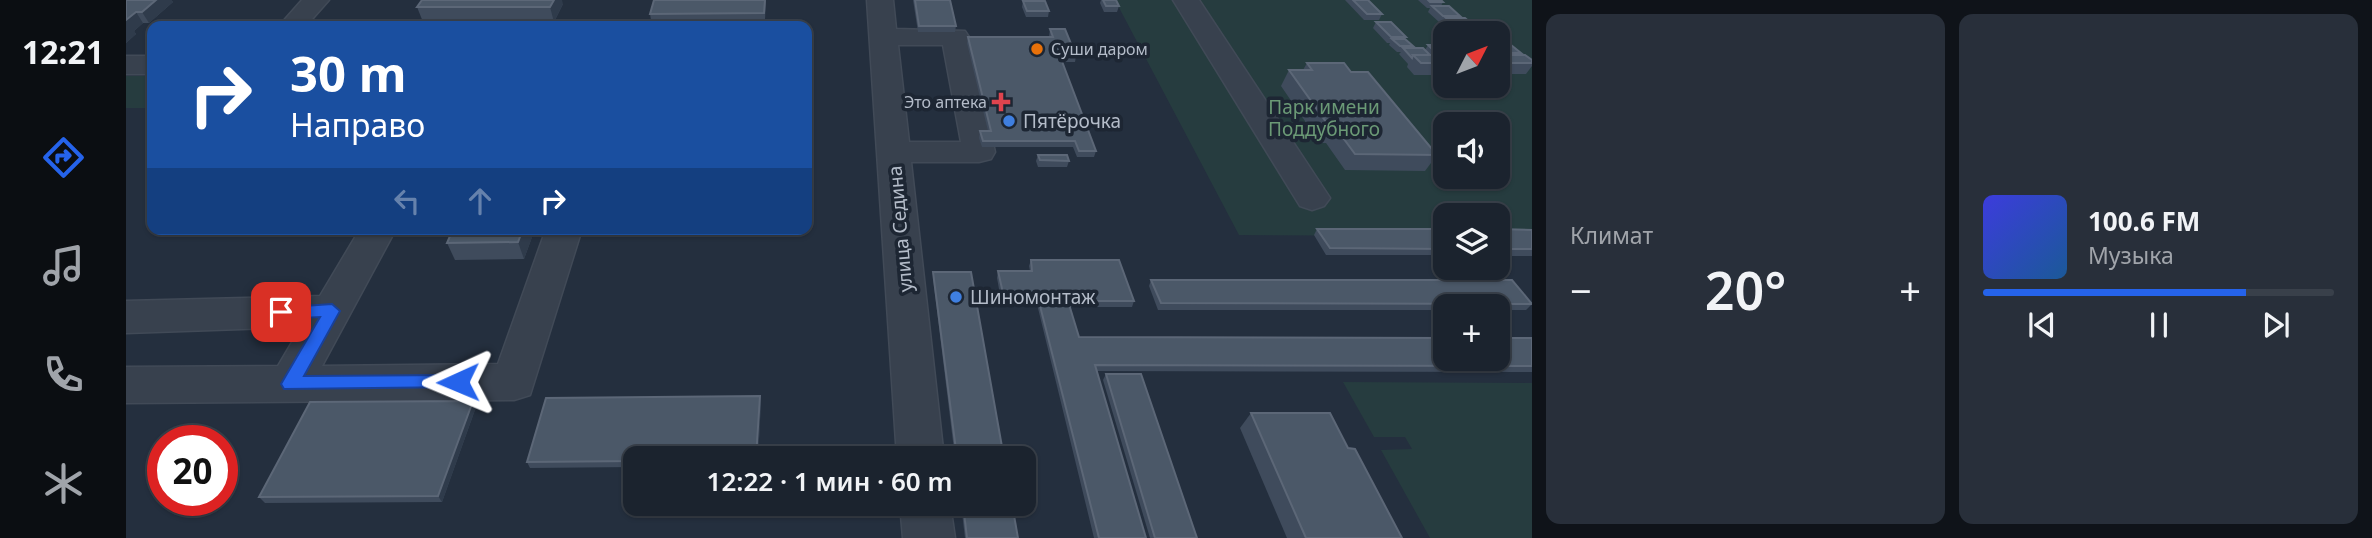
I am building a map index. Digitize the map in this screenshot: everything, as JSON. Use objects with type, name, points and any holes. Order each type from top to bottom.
[{"type":"street","points":[[297,21],[316,0]]},
{"type":"street","name":"улица Седина","points":[[880,0],[920,446]]},
{"type":"street","points":[[1186,0],[1312,198]]},
{"type":"street","points":[[883,37],[955,37],[979,152],[893,152]]},
{"type":"street","points":[[126,65],[147,65]]},
{"type":"street","points":[[290,384],[375,235]]},
{"type":"street","points":[[126,385],[514,382],[562,235]]},
{"type":"street","points":[[126,317],[332,311]]},
{"type":"street","points":[[926,516],[929,538]]},
{"type":"green space","name":"Парк имени Поддубного","points":[[1115,0],[1532,0],[1532,236],[1510,236],[1510,203],[1433,203],[1433,236],[1239,235]]},
{"type":"green space","points":[[126,76],[147,76],[147,108],[126,108]]},
{"type":"green space","points":[[1343,382],[1532,383],[1532,538],[1430,538],[1381,450],[1412,449],[1405,437],[1374,437]]},
{"type":"building","points":[[126,0],[156,0],[142,12],[136,12],[126,20]]},
{"type":"building","points":[[422,0],[554,0],[550,7],[417,7]]},
{"type":"building","points":[[654,0],[765,0],[764,13],[650,14]]},
{"type":"building","points":[[915,0],[950,0],[956,26],[919,26]]},
{"type":"building","points":[[1103,0],[1116,0],[1119,6],[1106,6]]},
{"type":"building","points":[[1353,0],[1368,0],[1382,14],[1367,14]]},
{"type":"building","points":[[1023,1],[1045,1],[1049,11],[1027,11]]},
{"type":"building","points":[[1432,6],[1449,6],[1460,16],[1443,16]]},
{"type":"building","points":[[1446,18],[1465,18],[1468,21],[1449,21]]},
{"type":"building","points":[[1376,22],[1391,22],[1406,37],[1391,37]]},
{"type":"building","points":[[1050,29],[1065,29],[1076,56],[1060,56],[1096,151],[1079,151],[1075,141],[983,141],[980,131],[991,131],[968,37],[1053,37]]},
{"type":"building","points":[[1392,39],[1405,39],[1413,46],[1400,46]]},
{"type":"building","points":[[1510,45],[1511,45],[1521,53],[1510,53]]},
{"type":"building","points":[[1403,48],[1423,48],[1430,55],[1413,55],[1412,58]]},
{"type":"building","points":[[1413,55],[1433,55],[1433,63],[1421,63]]},
{"type":"building","points":[[1510,55],[1525,55],[1532,63],[1510,63]]},
{"type":"building","points":[[1307,63],[1344,63],[1351,72],[1368,72],[1433,150],[1433,155],[1355,154],[1335,127],[1329,126],[1289,70],[1312,70]]},
{"type":"building","points":[[1038,155],[1067,155],[1069,161],[1040,160]]},
{"type":"building","points":[[1317,229],[1433,229],[1433,249],[1330,248]]},
{"type":"building","points":[[1510,229],[1532,230],[1532,249],[1510,249]]},
{"type":"building","points":[[450,235],[521,235],[518,242],[447,243]]},
{"type":"building","points":[[1031,260],[1119,260],[1134,301],[1068,301],[1079,337],[1433,338],[1433,366],[1095,365],[1146,538],[1099,538],[1037,294],[1003,293],[998,271],[1032,271]]},
{"type":"building","points":[[933,272],[971,272],[1002,446],[955,446]]},
{"type":"building","points":[[1151,280],[1512,280],[1532,304],[1510,304],[1510,294],[1433,294],[1433,304],[1161,303]]},
{"type":"building","points":[[1510,338],[1532,338],[1532,366],[1510,366]]},
{"type":"building","points":[[1106,374],[1141,374],[1197,538],[1155,538]]},
{"type":"building","points":[[760,396],[757,446],[623,446],[623,461],[527,462],[546,398]]},
{"type":"building","points":[[473,401],[438,496],[259,497],[310,402]]},
{"type":"building","points":[[1251,413],[1330,413],[1348,448],[1355,449],[1402,538],[1306,538]]},
{"type":"building","points":[[964,516],[1014,516],[1018,538],[967,538]]},
{"type":"place","name":"Суши даром","points":[[1037,49]]},
{"type":"place","name":"Это аптека","points":[[1001,102]]},
{"type":"place","name":"Пятёрочка","points":[[1009,121]]},
{"type":"place","name":"Шиномонтаж","points":[[956,297]]},
{"type":"route","points":[[281,312],[332,311],[290,384],[458,382]]}]
